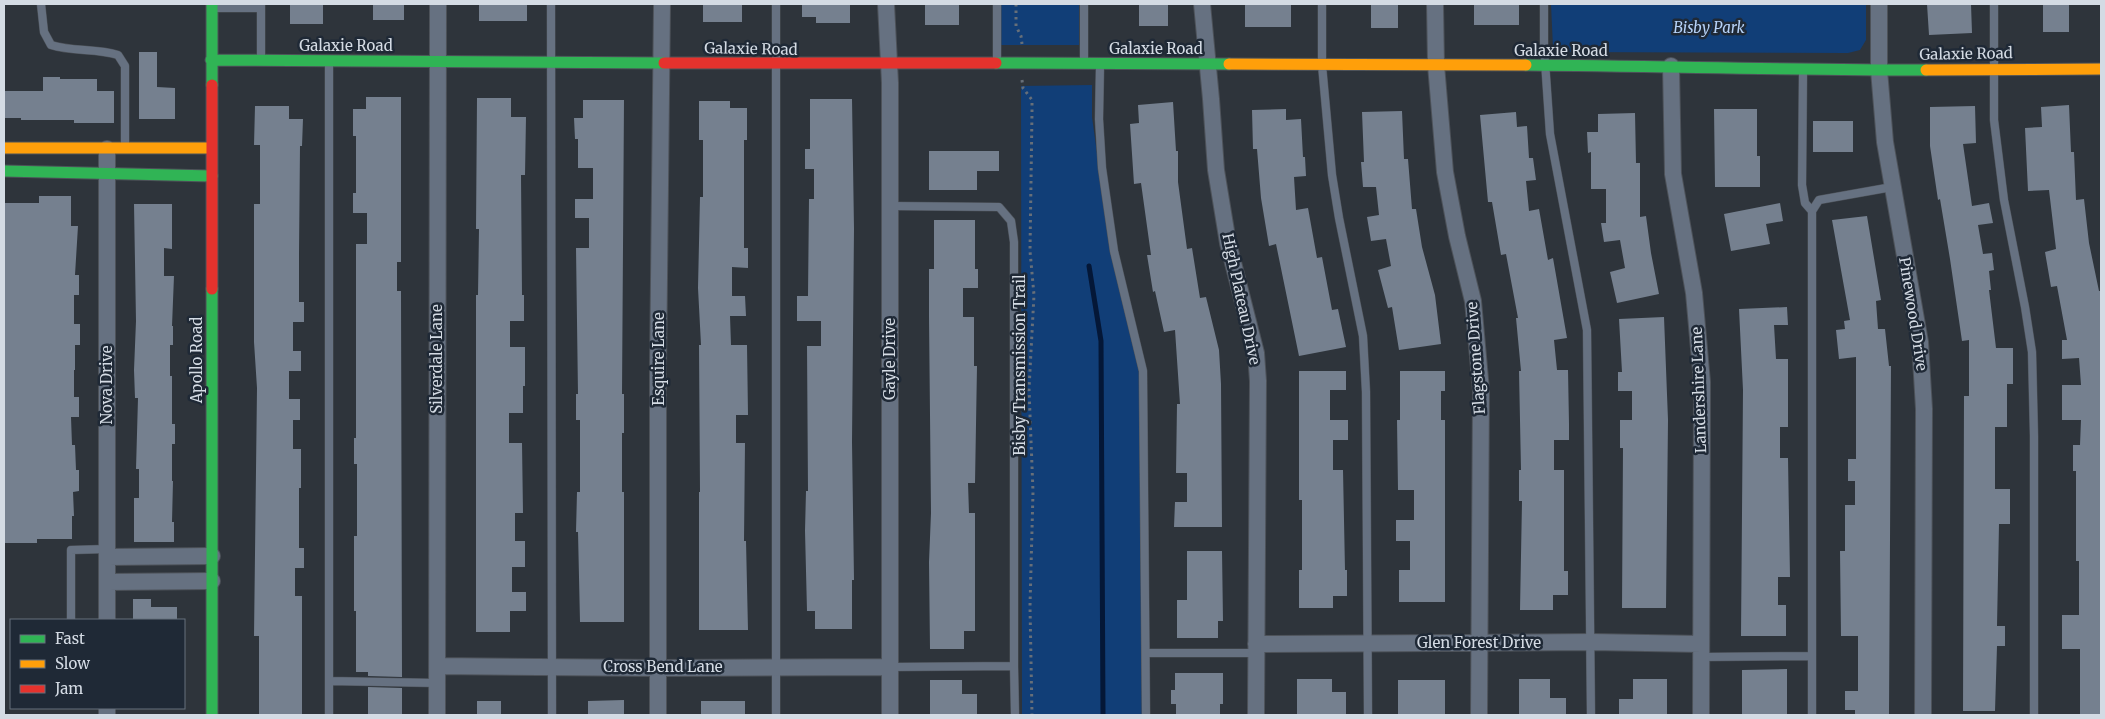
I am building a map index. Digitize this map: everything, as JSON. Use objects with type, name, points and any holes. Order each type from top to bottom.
[{"type":"street","name":"Silverdale Lane","points":[[437,715],[438,4]]},
{"type":"street","name":"Esquire Lane","points":[[658,715],[658,370],[662,4]]},
{"type":"street","name":"Gayle Drive","points":[[886,4],[889,206],[890,715]]},
{"type":"street","name":"High Plateau Drive","points":[[1202,4],[1216,170],[1228,243],[1256,353],[1258,390],[1256,715]]},
{"type":"street","name":"Flagstone Drive","points":[[1436,4],[1436,65],[1445,172],[1457,236],[1473,301],[1479,346],[1481,390],[1479,715]]},
{"type":"street","name":"Pinewood Drive","points":[[1879,4],[1879,70],[1885,142],[1920,342],[1924,409],[1923,715]]},
{"type":"street","name":"Apollo Road","points":[[212,6],[212,715]]},
{"type":"street","name":"Galaxie Road","points":[[211,60],[776,64],[1671,66],[1803,70],[2101,69]]},
{"type":"street","name":"Landershire Lane","points":[[1671,66],[1673,174],[1694,293],[1702,382],[1701,715]]},
{"type":"street","points":[[4,148],[211,148]]},
{"type":"street","name":"Nova Drive","points":[[107,149],[107,619]]},
{"type":"street","points":[[4,171],[212,176]]},
{"type":"street","points":[[107,553],[212,556]]},
{"type":"street","points":[[107,582],[212,581]]},
{"type":"street","name":"Glen Forest Drive","points":[[1256,649],[1369,643],[1592,642],[1701,650]]},
{"type":"street","name":"Cross Bend Lane","points":[[437,666],[658,668],[890,667]]},
{"type":"lane","points":[[41,4],[44,32],[51,45],[63,49],[106,51],[118,55],[125,66],[125,149]]},
{"type":"lane","points":[[551,4],[552,715]]},
{"type":"lane","points":[[776,4],[776,715]]},
{"type":"lane","points":[[997,4],[997,63]]},
{"type":"lane","points":[[1084,4],[1084,64]]},
{"type":"lane","points":[[1322,4],[1322,65],[1334,184],[1363,336],[1366,392],[1368,715]]},
{"type":"lane","points":[[1544,4],[1544,47],[1547,66],[1550,134],[1587,330],[1592,642],[1591,715]]},
{"type":"lane","points":[[1994,4],[1994,120],[2004,200],[2032,352],[2034,436],[2034,715]]},
{"type":"lane","points":[[212,6],[261,6],[261,61]]},
{"type":"lane","points":[[329,61],[329,715]]},
{"type":"lane","points":[[1100,64],[1099,119],[1102,168],[1114,251],[1143,372],[1146,715]]},
{"type":"lane","points":[[1803,70],[1802,185],[1805,203],[1812,211]]},
{"type":"lane","points":[[1812,715],[1812,211],[1819,200],[1892,187]]},
{"type":"lane","points":[[889,206],[999,207],[1011,222],[1014,242],[1014,715]]},
{"type":"lane","points":[[71,619],[71,550],[107,553]]},
{"type":"lane","points":[[1146,653],[1256,649]]},
{"type":"lane","points":[[1701,650],[1812,656]]},
{"type":"lane","points":[[890,667],[1014,666]]},
{"type":"lane","points":[[329,682],[437,683]]},
{"type":"path","points":[[1016,4],[1016,26],[1022,41],[1022,47]]},
{"type":"path","name":"Bisby Transmission Trail","points":[[1022,78],[1023,88],[1032,100],[1030,251],[1034,295],[1029,389],[1033,492],[1030,606],[1032,715]]},
{"type":"green space","points":[[1001,4],[1079,4],[1079,45],[1001,45]]},
{"type":"green space","name":"Bisby Park","points":[[1551,4],[1866,4],[1866,40],[1860,50],[1848,53],[1559,52],[1553,48]]},
{"type":"green space","points":[[1092,85],[1092,117],[1111,255],[1142,375],[1142,715],[1022,715],[1021,86]]},
{"type":"building","points":[[290,4],[323,4],[323,24],[290,24]]},
{"type":"building","points":[[373,4],[404,4],[404,20],[373,20]]},
{"type":"building","points":[[479,4],[527,4],[527,21],[479,21]]},
{"type":"building","points":[[703,4],[742,4],[742,22],[703,22]]},
{"type":"building","points":[[802,4],[850,4],[850,23],[816,23],[816,17],[802,17]]},
{"type":"building","points":[[925,4],[959,4],[959,25],[925,25]]},
{"type":"building","points":[[1139,4],[1168,4],[1168,26],[1139,26]]},
{"type":"building","points":[[1245,4],[1291,4],[1291,27],[1245,27]]},
{"type":"building","points":[[1371,4],[1398,4],[1398,28],[1371,28]]},
{"type":"building","points":[[1474,4],[1519,4],[1519,25],[1474,25]]},
{"type":"building","points":[[1927,4],[1971,4],[1972,33],[1929,35]]},
{"type":"building","points":[[2043,4],[2069,4],[2069,32],[2043,32]]},
{"type":"building","points":[[139,52],[157,52],[157,87],[175,88],[175,119],[139,119]]},
{"type":"building","points":[[43,77],[97,79],[97,91],[114,91],[114,123],[74,123],[74,120],[21,120],[21,118],[4,118],[4,91],[43,91]]},
{"type":"building","points":[[366,97],[401,97],[401,262],[397,262],[397,291],[401,291],[402,677],[368,676],[368,672],[356,672],[354,536],[357,536],[357,464],[354,464],[354,438],[356,438],[356,244],[367,244],[367,213],[353,213],[353,193],[356,193],[356,136],[353,136],[353,109],[366,109]]},
{"type":"building","points":[[477,98],[511,98],[511,117],[526,117],[525,175],[521,175],[524,321],[510,321],[510,347],[525,347],[525,386],[523,386],[523,413],[509,413],[509,443],[522,443],[523,513],[515,513],[515,541],[525,541],[525,567],[512,567],[512,592],[526,592],[526,611],[510,611],[510,632],[476,632],[476,295],[478,295],[479,229],[476,229]]},
{"type":"building","points":[[810,99],[852,99],[854,580],[852,580],[852,629],[815,629],[815,611],[807,611],[805,531],[806,491],[808,491],[807,346],[821,346],[821,321],[797,321],[797,296],[808,296],[809,199],[814,199],[814,169],[805,169],[805,149],[810,149]]},
{"type":"building","points":[[583,100],[624,100],[622,394],[624,394],[624,433],[622,433],[622,492],[624,492],[624,622],[580,622],[578,532],[576,532],[577,492],[580,492],[580,420],[576,420],[576,394],[578,394],[576,248],[589,248],[589,218],[575,218],[575,199],[593,199],[593,168],[578,168],[578,139],[575,139],[574,118],[583,118]]},
{"type":"building","points":[[699,101],[730,101],[730,108],[747,108],[747,140],[744,140],[744,248],[748,248],[748,268],[732,267],[732,296],[745,296],[746,316],[730,316],[731,345],[747,345],[748,415],[736,415],[736,443],[745,443],[744,541],[746,541],[748,630],[699,630],[699,345],[701,345],[698,288],[700,197],[703,197],[703,140],[699,140]]},
{"type":"building","points":[[1173,102],[1176,151],[1178,151],[1178,182],[1187,249],[1192,248],[1200,298],[1206,297],[1219,350],[1222,527],[1174,527],[1175,502],[1187,502],[1187,473],[1176,473],[1177,404],[1180,404],[1175,330],[1164,332],[1155,291],[1153,292],[1147,255],[1151,255],[1141,183],[1134,184],[1130,124],[1139,123],[1138,105]]},
{"type":"building","points":[[2069,105],[2071,152],[2074,152],[2076,200],[2084,199],[2089,243],[2099,291],[2101,291],[2101,715],[2080,715],[2080,649],[2062,649],[2062,615],[2079,615],[2079,561],[2076,561],[2076,471],[2073,471],[2073,445],[2080,445],[2081,420],[2062,420],[2062,385],[2081,385],[2079,358],[2062,359],[2062,340],[2067,340],[2057,286],[2051,287],[2045,252],[2056,249],[2049,190],[2028,191],[2025,128],[2042,127],[2041,107]]},
{"type":"building","points":[[255,106],[289,106],[289,119],[303,119],[302,146],[300,146],[299,302],[304,302],[304,322],[293,322],[293,351],[301,351],[301,371],[289,371],[289,399],[300,399],[300,420],[293,420],[293,449],[301,449],[299,548],[304,548],[304,568],[295,568],[295,596],[302,596],[302,715],[259,715],[259,636],[254,636],[257,388],[254,342],[254,204],[260,204],[260,145],[254,145]]},
{"type":"building","points":[[1975,106],[1976,143],[1963,144],[1972,206],[1989,203],[1993,223],[1978,225],[1983,254],[1992,253],[1994,270],[1989,271],[1991,290],[1989,290],[1996,348],[2013,348],[2013,384],[2007,384],[2007,427],[1995,427],[1995,489],[2010,489],[2010,524],[1999,524],[1997,626],[2005,626],[2005,646],[1997,646],[1995,711],[1963,711],[1964,396],[1969,396],[1969,340],[1962,341],[1930,146],[1930,107]]},
{"type":"building","points":[[1286,109],[1286,120],[1301,119],[1303,157],[1305,157],[1306,176],[1294,177],[1296,210],[1308,208],[1317,258],[1322,257],[1332,310],[1338,309],[1346,347],[1299,356],[1276,244],[1269,246],[1261,198],[1257,149],[1253,149],[1252,110]]},
{"type":"building","points":[[1714,109],[1757,109],[1757,156],[1760,156],[1760,187],[1715,187]]},
{"type":"building","points":[[1402,111],[1404,159],[1408,159],[1412,209],[1416,209],[1422,247],[1435,295],[1441,344],[1399,350],[1392,307],[1388,308],[1378,270],[1391,266],[1386,239],[1371,241],[1367,217],[1379,215],[1376,187],[1363,187],[1361,162],[1364,162],[1362,112]]},
{"type":"building","points":[[1516,112],[1517,127],[1527,126],[1529,158],[1533,158],[1536,180],[1526,181],[1529,211],[1539,209],[1548,260],[1553,258],[1567,338],[1554,340],[1557,370],[1568,370],[1569,440],[1554,440],[1554,470],[1564,470],[1564,571],[1568,571],[1568,595],[1553,595],[1553,610],[1520,610],[1522,501],[1519,501],[1519,470],[1521,470],[1519,371],[1521,371],[1516,318],[1518,318],[1506,254],[1501,255],[1492,202],[1488,202],[1480,115]]},
{"type":"building","points":[[1635,113],[1636,163],[1640,163],[1640,217],[1646,216],[1659,294],[1617,303],[1610,272],[1625,268],[1620,240],[1604,242],[1601,223],[1606,223],[1606,189],[1591,189],[1591,152],[1588,153],[1587,132],[1598,132],[1598,114]]},
{"type":"building","points":[[1813,121],[1853,121],[1853,152],[1813,152]]},
{"type":"building","points":[[929,151],[999,151],[999,171],[977,171],[977,190],[929,190]]},
{"type":"building","points":[[39,196],[71,196],[71,226],[78,226],[75,275],[79,275],[79,295],[74,295],[74,324],[80,324],[80,345],[75,345],[74,397],[79,397],[79,417],[71,417],[72,445],[75,445],[76,470],[79,470],[79,491],[73,492],[74,516],[72,516],[72,539],[37,539],[37,543],[4,543],[4,203],[39,203]]},
{"type":"building","points":[[1780,203],[1783,221],[1766,224],[1770,244],[1731,251],[1724,214]]},
{"type":"building","points":[[134,204],[172,204],[172,249],[164,248],[164,276],[174,276],[173,345],[170,345],[170,376],[172,376],[172,424],[175,424],[175,444],[172,444],[172,522],[174,522],[174,542],[134,542],[134,498],[139,498],[139,469],[136,469],[138,398],[135,398],[134,370],[136,321]]},
{"type":"building","points":[[1867,216],[1881,300],[1876,301],[1878,329],[1885,329],[1889,366],[1891,366],[1889,715],[1855,715],[1855,710],[1845,710],[1845,691],[1858,691],[1858,636],[1841,636],[1840,551],[1845,551],[1845,505],[1855,505],[1855,481],[1848,481],[1848,459],[1856,459],[1856,357],[1839,359],[1836,330],[1845,329],[1844,321],[1850,320],[1832,220]]},
{"type":"building","points":[[934,220],[975,220],[975,269],[978,269],[978,288],[963,288],[963,317],[974,317],[974,366],[977,366],[975,483],[968,483],[969,513],[975,513],[975,631],[964,631],[964,649],[930,649],[929,269],[934,269]]},
{"type":"building","points":[[1787,307],[1788,325],[1774,325],[1776,359],[1788,359],[1788,427],[1780,427],[1780,458],[1788,458],[1790,577],[1778,577],[1778,605],[1786,605],[1786,636],[1741,636],[1743,390],[1739,309]]},
{"type":"building","points":[[1664,317],[1668,420],[1666,608],[1622,608],[1623,448],[1620,448],[1620,420],[1632,420],[1632,391],[1618,391],[1618,372],[1622,372],[1619,319]]},
{"type":"building","points":[[1299,371],[1346,371],[1346,390],[1330,390],[1330,420],[1348,420],[1348,440],[1333,440],[1333,470],[1343,470],[1347,596],[1333,596],[1333,608],[1299,608],[1299,570],[1302,570],[1302,500],[1299,500]]},
{"type":"building","points":[[1400,371],[1445,371],[1445,391],[1441,391],[1441,420],[1445,420],[1445,602],[1399,602],[1399,570],[1410,570],[1410,541],[1396,541],[1396,520],[1414,520],[1414,490],[1398,490],[1397,420],[1400,420]]},
{"type":"building","points":[[1187,551],[1222,551],[1223,621],[1218,621],[1218,638],[1177,638],[1177,600],[1187,600]]},
{"type":"building","points":[[133,599],[151,599],[151,607],[177,607],[177,619],[133,619]]},
{"type":"building","points":[[1787,669],[1787,715],[1742,715],[1742,670]]},
{"type":"building","points":[[1175,673],[1223,673],[1223,704],[1220,704],[1220,715],[1176,715],[1176,704],[1171,704],[1171,690],[1175,690]]},
{"type":"building","points":[[1297,679],[1332,679],[1332,692],[1346,692],[1346,715],[1297,715]]},
{"type":"building","points":[[1519,679],[1550,679],[1550,698],[1566,698],[1566,715],[1519,715]]},
{"type":"building","points":[[1633,679],[1667,679],[1667,715],[1619,715],[1619,699],[1633,699]]},
{"type":"building","points":[[930,680],[962,680],[962,694],[977,694],[977,715],[930,715]]},
{"type":"building","points":[[1398,680],[1445,680],[1445,715],[1398,715]]},
{"type":"building","points":[[368,687],[402,688],[402,715],[368,715]]},
{"type":"building","points":[[624,700],[624,715],[588,715],[588,701]]},
{"type":"building","points":[[477,701],[501,701],[501,715],[477,715]]},
{"type":"building","points":[[701,701],[745,701],[745,715],[701,715]]},
{"type":"waterway","points":[[1089,266],[1101,341],[1103,715]]},
{"type":"traffic: fast","points":[[212,4],[212,85]]},
{"type":"traffic: fast","points":[[211,60],[664,63]]},
{"type":"traffic: fast","points":[[996,63],[1229,64]]},
{"type":"traffic: fast","points":[[1526,65],[1926,70]]},
{"type":"traffic: fast","points":[[4,171],[212,176]]},
{"type":"traffic: fast","points":[[212,289],[212,715]]},
{"type":"traffic: slow","points":[[1229,64],[1526,65]]},
{"type":"traffic: slow","points":[[1926,70],[2101,69]]},
{"type":"traffic: slow","points":[[4,148],[211,148]]},
{"type":"traffic: jam","points":[[664,63],[996,63]]},
{"type":"traffic: jam","points":[[212,85],[212,289]]}]
